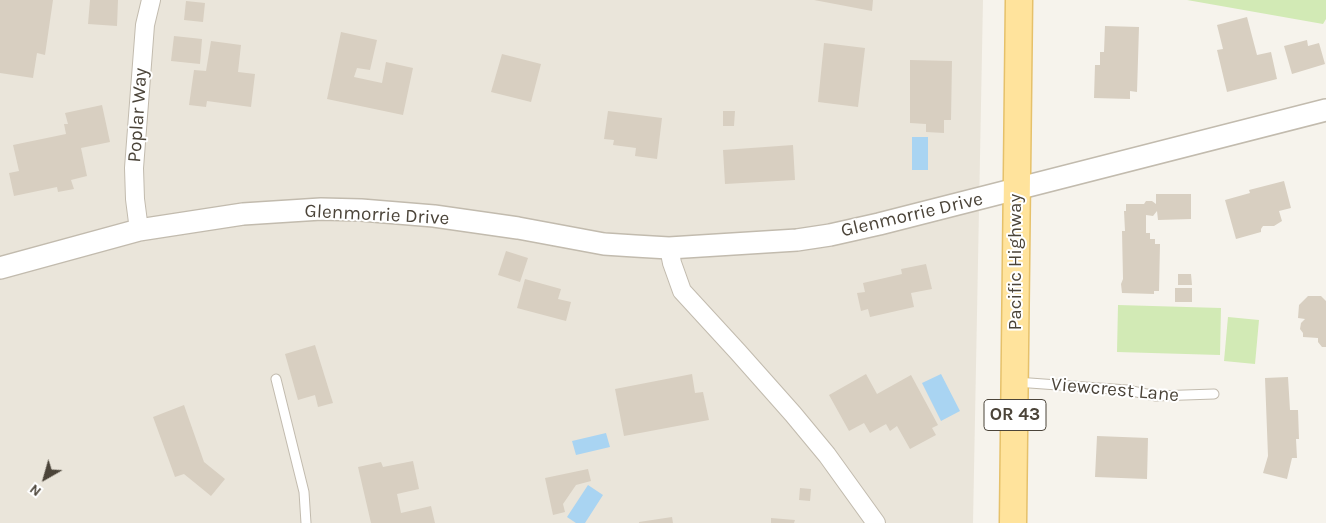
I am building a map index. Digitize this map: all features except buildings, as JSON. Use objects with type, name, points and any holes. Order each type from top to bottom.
[{"type":"main road","name":"Pacific Highway","points":[[1013,523],[1019,0]]},
{"type":"street","name":"Poplar Way","points":[[139,230],[134,168],[145,25],[150,0]]},
{"type":"street","name":"Glenmorrie Drive","points":[[0,268],[139,230],[243,214],[312,210],[361,210],[454,219],[518,228],[604,244],[669,248],[788,241],[830,235],[1017,190],[1326,110]]},
{"type":"street","points":[[669,248],[682,291],[793,414],[827,455],[876,523]]},
{"type":"lane","points":[[276,380],[304,492],[306,523]]},
{"type":"lane","name":"Viewcrest Lane","points":[[1016,382],[1127,390],[1156,396],[1214,394]]},
{"type":"shaded area","points":[[0,0],[983,0],[973,523],[0,523]]},
{"type":"green space","points":[[1187,0],[1326,0],[1326,19],[1323,24]]},
{"type":"green space","points":[[1118,305],[1221,308],[1220,355],[1117,352]]},
{"type":"green space","points":[[1228,317],[1259,320],[1255,364],[1224,361]]},
{"type":"water","points":[[912,137],[928,137],[928,170],[912,170]]},
{"type":"water","points":[[941,374],[960,411],[941,421],[922,383]]},
{"type":"water","points":[[606,433],[610,447],[576,455],[572,441]]},
{"type":"water","points":[[588,485],[603,495],[585,523],[576,523],[567,517]]}]
